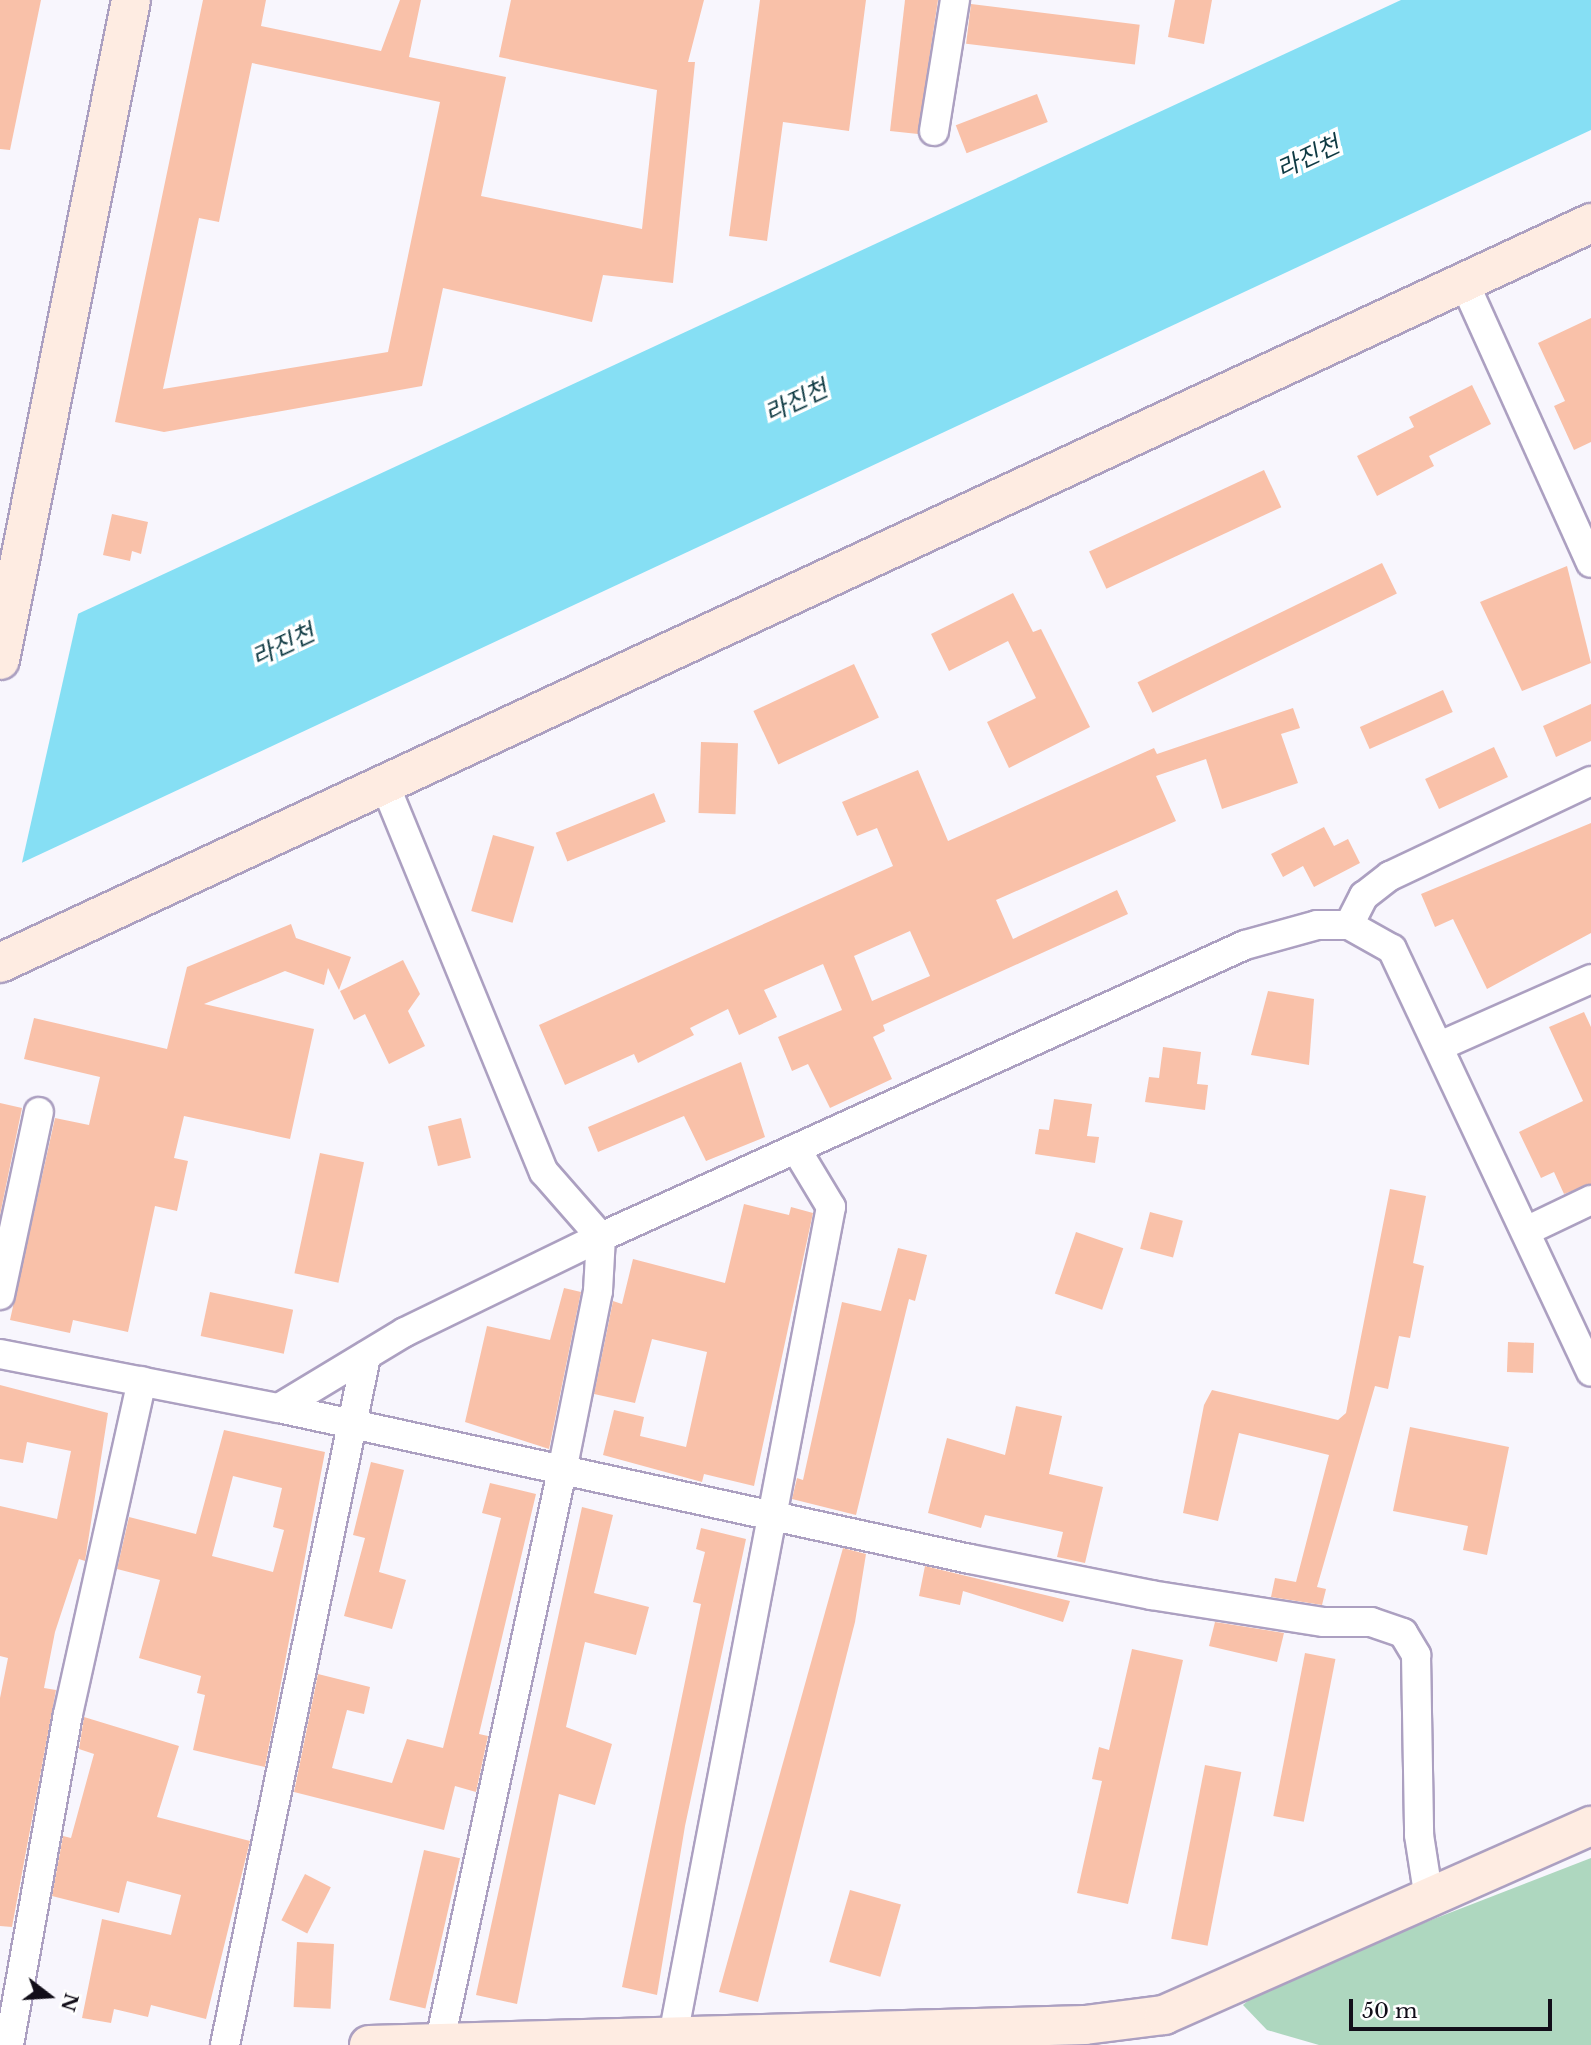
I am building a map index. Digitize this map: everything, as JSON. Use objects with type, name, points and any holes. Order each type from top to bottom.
[{"type":"street","points":[[3,646],[17,483],[131,0]]},
{"type":"street","points":[[934,131],[955,0]]},
{"type":"street","points":[[0,963],[1591,223]]},
{"type":"street","points":[[1464,282],[1591,563]]},
{"type":"street","points":[[1349,925],[1364,896],[1390,876],[1591,781]]},
{"type":"street","points":[[386,785],[544,1172],[601,1237],[598,1291],[562,1471],[439,2044]]},
{"type":"street","points":[[279,1408],[366,1356],[601,1237],[1245,945],[1317,925],[1349,925],[1392,949],[1591,1371]]},
{"type":"street","points":[[1440,1046],[1591,979]]},
{"type":"street","points":[[0,1295],[38,1112]]},
{"type":"street","points":[[673,2036],[831,1207],[796,1149]]},
{"type":"street","points":[[1526,1231],[1591,1200]]},
{"type":"street","points":[[0,1354],[279,1408],[770,1516],[1151,1595],[1324,1622],[1371,1622],[1403,1633],[1416,1656],[1419,1835],[1429,1899]]},
{"type":"street","points":[[225,2045],[350,1423],[366,1356]]},
{"type":"street","points":[[9,2045],[68,1714],[142,1381]]},
{"type":"street","points":[[369,2045],[1085,2025],[1164,2015],[1591,1826]]},
{"type":"green space","points":[[1591,1858],[1591,2045],[1319,2045],[1267,2030],[1243,2005],[1269,1983]]},
{"type":"water","name":"라진천","points":[[1401,0],[1591,0],[1591,130],[0,873],[0,650]]},
{"type":"pier","points":[[79,610],[21,867],[0,877],[0,646]]},
{"type":"building","points":[[0,0],[41,0],[10,150],[0,149]]},
{"type":"building","points":[[203,0],[266,0],[261,26],[381,51],[400,0],[421,0],[409,57],[506,77],[481,196],[642,229],[657,90],[499,57],[511,0],[704,0],[688,62],[695,62],[673,283],[603,275],[592,322],[443,288],[422,386],[164,432],[115,422]],"holes":[[[252,63],[440,102],[388,352],[163,389],[199,218],[219,222]]]},
{"type":"building","points":[[760,0],[866,0],[849,131],[783,122],[767,241],[729,236]]},
{"type":"building","points":[[905,0],[938,0],[918,134],[890,131]]},
{"type":"building","points":[[1175,0],[1212,0],[1204,44],[1168,37]]},
{"type":"building","points":[[971,4],[1140,25],[1135,64],[966,44]]},
{"type":"building","points":[[1037,94],[1048,122],[967,153],[956,125]]},
{"type":"building","points":[[1591,318],[1591,442],[1574,450],[1554,406],[1565,401],[1538,343]]},
{"type":"building","points":[[1472,385],[1491,424],[1429,456],[1434,466],[1377,496],[1357,456],[1414,427],[1409,417]]},
{"type":"building","points":[[1264,470],[1281,507],[1106,589],[1089,552]]},
{"type":"building","points":[[112,514],[148,522],[141,554],[132,551],[130,561],[103,555]]},
{"type":"building","points":[[1382,563],[1397,594],[1152,713],[1138,682]]},
{"type":"building","points":[[1567,566],[1591,663],[1522,691],[1480,602]]},
{"type":"building","points":[[1013,593],[1033,632],[1041,629],[1090,727],[1009,768],[987,722],[1036,698],[1008,641],[949,671],[931,634]]},
{"type":"building","points":[[854,664],[879,717],[778,764],[753,711]]},
{"type":"building","points":[[1443,690],[1453,712],[1370,749],[1360,727]]},
{"type":"building","points":[[1591,704],[1591,741],[1556,757],[1543,726]]},
{"type":"building","points":[[1293,708],[1300,728],[1281,734],[1298,783],[1222,809],[1206,759],[1156,776],[1176,821],[996,900],[1013,939],[1117,890],[1128,914],[883,1025],[885,1031],[873,1037],[892,1079],[830,1108],[808,1064],[792,1071],[778,1037],[842,1010],[823,964],[764,990],[777,1017],[739,1035],[728,1009],[690,1028],[694,1035],[638,1063],[634,1054],[565,1085],[539,1025],[893,866],[877,828],[857,836],[842,802],[918,770],[948,841],[1154,748],[1157,754]],"holes":[[[910,931],[930,976],[872,1001],[854,956]]]},
{"type":"building","points":[[701,742],[738,743],[735,814],[699,813]]},
{"type":"building","points":[[1494,747],[1508,777],[1439,809],[1425,779]]},
{"type":"building","points":[[654,793],[666,822],[567,861],[556,833]]},
{"type":"building","points":[[1591,823],[1591,933],[1487,989],[1453,919],[1435,927],[1421,894]]},
{"type":"building","points":[[1324,827],[1334,846],[1348,839],[1360,863],[1314,887],[1303,866],[1283,877],[1271,854]]},
{"type":"building","points":[[493,835],[534,847],[513,923],[471,911]]},
{"type":"building","points":[[291,924],[296,938],[351,957],[339,990],[328,968],[324,985],[285,971],[204,1004],[314,1029],[290,1139],[184,1116],[174,1158],[188,1161],[177,1211],[155,1206],[128,1332],[73,1320],[70,1333],[10,1320],[55,1118],[89,1125],[100,1077],[24,1059],[34,1018],[167,1049],[187,967]]},
{"type":"building","points":[[403,960],[420,994],[408,1011],[425,1046],[389,1064],[365,1014],[354,1020],[340,991]]},
{"type":"building","points":[[1268,991],[1314,999],[1309,1065],[1251,1055]]},
{"type":"building","points":[[1584,1012],[1591,1027],[1591,1184],[1564,1194],[1554,1172],[1541,1178],[1519,1132],[1583,1101],[1549,1027]]},
{"type":"building","points":[[1163,1047],[1201,1052],[1197,1084],[1208,1085],[1205,1110],[1145,1102],[1149,1077],[1159,1078]]},
{"type":"building","points":[[741,1062],[765,1137],[706,1161],[684,1116],[598,1152],[588,1127]]},
{"type":"building","points":[[1054,1099],[1092,1104],[1087,1136],[1099,1137],[1095,1163],[1035,1154],[1039,1129],[1049,1130]]},
{"type":"building","points":[[0,1103],[22,1108],[0,1215]]},
{"type":"building","points":[[461,1118],[471,1158],[438,1166],[428,1126]]},
{"type":"building","points":[[320,1153],[364,1162],[338,1283],[294,1273]]},
{"type":"building","points":[[1390,1189],[1426,1196],[1413,1263],[1424,1266],[1410,1338],[1399,1336],[1388,1389],[1375,1386],[1317,1587],[1326,1589],[1322,1605],[1271,1597],[1275,1578],[1296,1582],[1329,1455],[1239,1433],[1218,1521],[1183,1513],[1204,1405],[1212,1390],[1338,1420],[1346,1413]]},
{"type":"building","points":[[744,1204],[789,1215],[791,1207],[813,1213],[754,1486],[704,1474],[702,1482],[603,1455],[614,1410],[644,1417],[640,1436],[686,1447],[707,1352],[652,1339],[635,1403],[594,1394],[613,1301],[622,1304],[633,1259],[725,1283]]},
{"type":"building","points":[[1150,1212],[1183,1221],[1173,1258],[1140,1249]]},
{"type":"building","points":[[1076,1232],[1123,1248],[1102,1310],[1055,1293]]},
{"type":"building","points":[[898,1248],[927,1255],[915,1301],[909,1299],[856,1515],[792,1499],[797,1478],[803,1480],[842,1302],[881,1311]]},
{"type":"building","points":[[564,1288],[581,1292],[549,1449],[465,1422],[487,1326],[550,1340]]},
{"type":"building","points":[[210,1292],[293,1310],[284,1354],[201,1336]]},
{"type":"building","points":[[1508,1342],[1534,1343],[1533,1373],[1507,1372]]},
{"type":"building","points":[[0,1385],[108,1413],[85,1561],[79,1559],[55,1632],[44,1688],[56,1690],[12,1927],[0,1926],[0,1698],[8,1658],[0,1656],[0,1506],[57,1519],[71,1451],[27,1442],[23,1463],[0,1459]]},
{"type":"building","points":[[1016,1406],[1062,1416],[1049,1474],[1103,1487],[1085,1563],[1057,1557],[1063,1532],[985,1515],[981,1528],[928,1513],[947,1438],[1005,1455]]},
{"type":"building","points":[[1410,1427],[1509,1447],[1487,1555],[1463,1550],[1468,1526],[1393,1511]]},
{"type":"building","points":[[224,1430],[325,1452],[265,1767],[193,1750],[205,1695],[197,1693],[201,1676],[139,1658],[160,1580],[117,1569],[129,1517],[196,1534]],"holes":[[[233,1476],[282,1488],[273,1527],[284,1530],[273,1572],[212,1556]]]},
{"type":"building","points":[[371,1462],[404,1470],[379,1572],[406,1580],[392,1629],[344,1616],[365,1538],[353,1535]]},
{"type":"building","points":[[490,1483],[536,1494],[479,1734],[488,1736],[476,1792],[455,1786],[444,1830],[294,1792],[318,1674],[370,1687],[364,1714],[347,1710],[332,1768],[392,1783],[407,1739],[443,1748],[501,1518],[482,1513]]},
{"type":"building","points":[[582,1507],[613,1515],[594,1593],[649,1607],[636,1655],[585,1642],[566,1727],[612,1744],[595,1805],[559,1794],[517,2004],[476,1995]]},
{"type":"building","points":[[701,1528],[746,1539],[685,1826],[657,1995],[622,1987],[701,1604],[693,1602],[705,1552],[696,1549]]},
{"type":"building","points":[[843,1548],[866,1554],[855,1622],[758,2002],[719,1992]]},
{"type":"building","points":[[925,1566],[1070,1601],[1063,1622],[963,1591],[960,1605],[919,1596]]},
{"type":"building","points":[[1215,1622],[1284,1633],[1277,1662],[1209,1646]]},
{"type":"building","points":[[1132,1649],[1183,1660],[1128,1904],[1077,1893],[1102,1781],[1092,1779],[1099,1747],[1109,1750]]},
{"type":"building","points":[[1305,1653],[1335,1659],[1304,1822],[1273,1816]]},
{"type":"building","points":[[84,1717],[179,1746],[157,1817],[250,1841],[206,2019],[151,2005],[148,2017],[114,2009],[111,2023],[82,2018],[102,1919],[171,1935],[181,1895],[127,1881],[119,1913],[52,1896],[63,1836],[71,1838],[94,1754],[79,1749]]},
{"type":"building","points":[[1205,1765],[1241,1772],[1208,1946],[1171,1939]]},
{"type":"building","points":[[424,1850],[460,1858],[425,2008],[389,2000]]},
{"type":"building","points":[[305,1874],[331,1887],[307,1933],[281,1920]]},
{"type":"building","points":[[850,1890],[901,1905],[880,1977],[829,1962]]},
{"type":"building","points":[[297,1942],[334,1944],[331,2009],[294,2007]]}]
